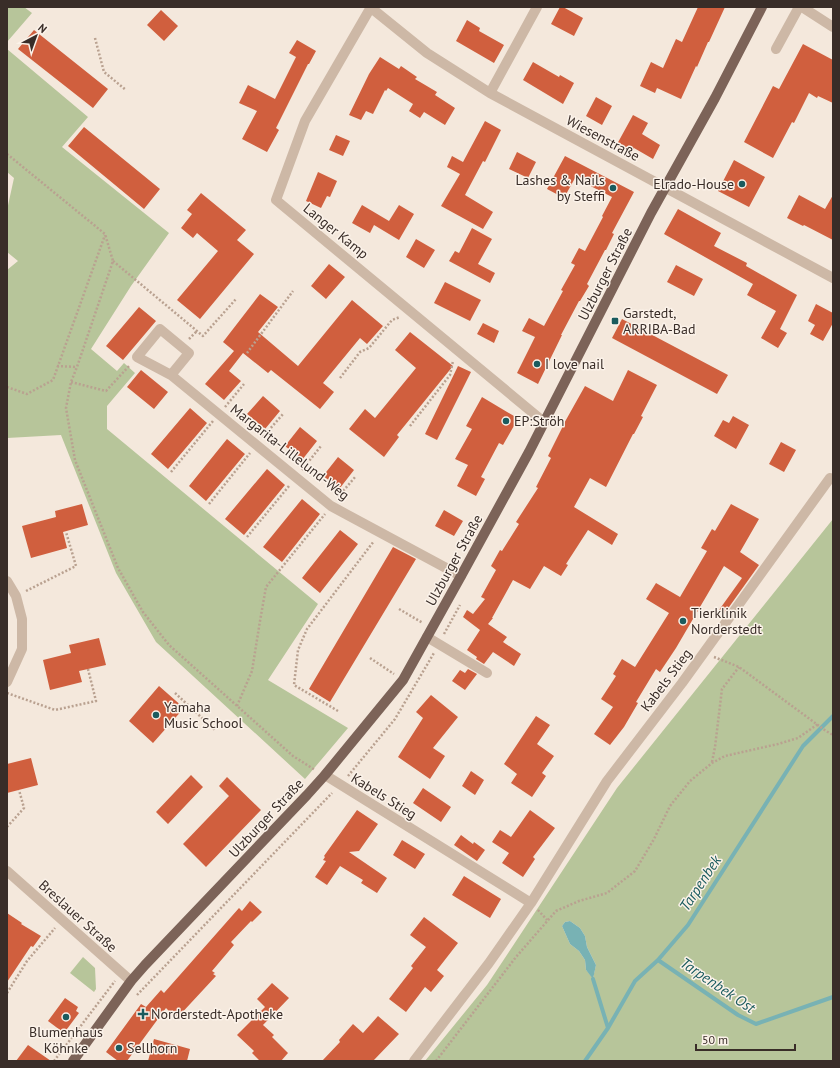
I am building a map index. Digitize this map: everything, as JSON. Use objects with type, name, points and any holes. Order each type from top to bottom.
[{"type":"main road","name":"Ulzburger Straße","points":[[73,1061],[131,981],[307,796],[323,774],[403,680],[462,576],[525,459],[665,187],[715,98],[762,7]]},
{"type":"street","name":"Wiesenstraße","points":[[371,7],[427,53],[490,93],[833,278]]},
{"type":"street","name":"Langer Kamp","points":[[371,7],[305,121],[276,200],[544,422]]},
{"type":"street","points":[[490,93],[537,7]]},
{"type":"street","points":[[776,49],[800,7],[833,27]]},
{"type":"street","points":[[137,357],[160,329],[190,353],[171,375]]},
{"type":"street","name":"Margarita-Lillelund-Weg","points":[[137,357],[171,375],[331,506],[462,576]]},
{"type":"street","name":"Kabels Stieg","points":[[414,1061],[489,963],[531,903],[607,781],[682,683],[830,478]]},
{"type":"street","points":[[7,581],[16,596],[22,619],[22,649],[7,682]]},
{"type":"street","points":[[430,633],[486,673]]},
{"type":"street","name":"Kabels Stieg","points":[[323,774],[531,903]]},
{"type":"street","name":"Breslauer Straße","points":[[7,871],[131,981]]},
{"type":"path","points":[[95,38],[104,72],[126,90]]},
{"type":"path","points":[[7,154],[105,234],[113,261],[203,336],[236,299]]},
{"type":"path","points":[[7,387],[28,394],[53,380],[105,234]]},
{"type":"path","points":[[113,261],[71,382],[66,408],[74,460],[118,568],[143,612],[169,645],[293,756],[323,774]]},
{"type":"path","points":[[247,353],[293,291]]},
{"type":"path","points":[[340,378],[360,352],[369,348],[392,320],[411,312]]},
{"type":"path","points":[[410,426],[450,376],[456,349]]},
{"type":"path","points":[[71,382],[106,391],[137,357]]},
{"type":"path","points":[[57,366],[77,367]]},
{"type":"path","points":[[171,472],[244,384]]},
{"type":"path","points":[[208,504],[283,414]]},
{"type":"path","points":[[247,537],[321,446]]},
{"type":"path","points":[[237,706],[252,671],[266,587],[356,476]]},
{"type":"path","points":[[16,596],[76,566],[66,532]]},
{"type":"path","points":[[338,711],[294,685],[298,650],[307,629],[380,533]]},
{"type":"path","points":[[399,609],[430,633]]},
{"type":"path","points":[[704,653],[738,667],[833,735]]},
{"type":"path","points":[[370,658],[403,680]]},
{"type":"path","points":[[712,763],[722,689],[738,667]]},
{"type":"path","points":[[7,693],[55,710],[96,701],[88,669]]},
{"type":"path","points":[[175,692],[215,730]]},
{"type":"path","points":[[436,1061],[516,957],[556,912],[579,901],[608,893],[635,871],[654,839],[670,806],[690,780],[712,763],[726,756],[798,738],[818,724]]},
{"type":"path","points":[[156,974],[340,785]]},
{"type":"path","points":[[7,827],[24,808],[19,790]]},
{"type":"path","points":[[7,993],[27,961],[62,920]]},
{"type":"path","points":[[54,1061],[121,972]]},
{"type":"green space","points":[[7,7],[24,7],[32,13],[7,42]]},
{"type":"green space","points":[[7,49],[88,117],[62,147],[169,233],[131,286],[91,349],[117,371],[124,363],[135,373],[107,406],[107,429],[318,604],[268,680],[348,728],[305,779],[156,642],[116,573],[61,435],[7,438],[7,270],[18,261],[7,252],[7,210],[14,178],[7,172]]},
{"type":"green space","points":[[833,519],[833,1061],[425,1061],[487,985],[617,788]],"holes":[[[570,921],[580,928],[585,936],[587,947],[596,965],[593,978],[586,970],[585,960],[579,951],[570,944],[562,926],[565,922]]]},
{"type":"green space","points":[[83,957],[95,968],[96,989],[94,992],[70,973]]},
{"type":"water","points":[[570,921],[580,928],[585,936],[587,947],[596,965],[593,979],[586,970],[585,960],[579,951],[570,944],[562,926],[565,922]]},
{"type":"building","points":[[560,7],[563,7],[583,18],[574,36],[551,24]]},
{"type":"building","points":[[698,7],[725,7],[681,99],[657,88],[655,93],[640,86],[651,62],[663,68],[676,39],[682,42]]},
{"type":"building","points":[[161,10],[178,26],[164,41],[147,25]]},
{"type":"building","points":[[467,20],[480,28],[479,31],[504,45],[494,63],[456,41]]},
{"type":"building","points":[[34,30],[108,89],[93,108],[18,49]]},
{"type":"building","points":[[297,40],[316,51],[276,128],[279,130],[267,152],[242,139],[257,111],[239,103],[248,85],[275,99],[296,57],[289,53]]},
{"type":"building","points":[[803,44],[833,60],[833,103],[818,96],[817,98],[809,93],[794,123],[792,122],[773,158],[744,142],[773,86],[779,89]]},
{"type":"building","points":[[380,57],[399,69],[401,66],[417,77],[415,79],[437,92],[435,95],[455,108],[445,125],[424,112],[420,118],[409,111],[413,104],[388,88],[386,91],[385,90],[373,114],[366,111],[361,120],[349,115],[369,74]]},
{"type":"building","points":[[533,62],[559,77],[560,75],[574,83],[563,104],[523,80]]},
{"type":"building","points":[[596,97],[612,106],[602,125],[586,116]]},
{"type":"building","points":[[633,115],[648,123],[642,134],[660,145],[653,159],[634,148],[631,155],[616,146]]},
{"type":"building","points":[[485,121],[501,130],[485,162],[483,161],[465,195],[493,212],[483,229],[441,206],[460,174],[447,167],[452,156],[463,162]]},
{"type":"building","points":[[84,127],[160,189],[144,209],[68,146]]},
{"type":"building","points":[[336,135],[350,141],[343,156],[329,150]]},
{"type":"building","points":[[517,152],[536,162],[528,178],[509,169]]},
{"type":"building","points":[[565,156],[634,192],[612,233],[614,234],[606,250],[587,284],[589,286],[579,301],[561,335],[538,384],[517,373],[535,337],[522,331],[529,318],[544,326],[575,265],[571,263],[579,248],[585,251],[612,197],[575,178],[564,198],[547,189]]},
{"type":"building","name":"Elrado-House","points":[[734,160],[765,177],[749,207],[718,191]]},
{"type":"building","points":[[318,172],[337,181],[330,197],[327,196],[321,208],[306,201]]},
{"type":"building","points":[[201,193],[246,230],[237,240],[254,254],[200,319],[177,300],[218,251],[197,233],[193,238],[181,228],[192,214],[187,210]]},
{"type":"building","points":[[799,195],[825,209],[833,195],[833,240],[787,218]]},
{"type":"building","points":[[362,205],[389,221],[399,205],[414,214],[399,240],[374,225],[370,233],[352,223]]},
{"type":"building","points":[[678,209],[721,233],[714,246],[747,263],[746,266],[797,295],[780,329],[787,333],[778,348],[761,338],[776,311],[747,295],[753,284],[664,234]]},
{"type":"building","points":[[472,228],[492,239],[478,264],[495,273],[490,283],[449,261],[455,251],[459,253]]},
{"type":"building","points":[[416,239],[435,250],[424,268],[406,257]]},
{"type":"building","points":[[329,264],[345,277],[326,299],[311,286]]},
{"type":"building","points":[[676,265],[703,279],[694,296],[667,282]]},
{"type":"building","points":[[445,282],[481,300],[470,321],[434,303]]},
{"type":"building","points":[[260,294],[278,307],[258,332],[298,366],[352,300],[383,326],[367,344],[360,338],[323,383],[334,392],[320,409],[271,370],[268,373],[243,353],[229,371],[241,381],[224,400],[205,384],[234,351],[223,342]]},
{"type":"building","points":[[816,304],[833,313],[833,323],[823,341],[810,334],[815,325],[808,321]]},
{"type":"building","points":[[139,307],[156,321],[123,360],[106,346]]},
{"type":"building","points":[[622,319],[728,375],[717,394],[612,338]]},
{"type":"building","points":[[483,323],[499,331],[494,343],[477,334]]},
{"type":"building","points":[[410,332],[453,366],[397,435],[399,437],[384,457],[349,429],[365,409],[375,418],[416,368],[395,350]]},
{"type":"building","points":[[458,366],[471,372],[437,440],[425,434]]},
{"type":"building","points":[[141,370],[168,392],[154,409],[127,387]]},
{"type":"building","points":[[628,370],[657,385],[641,416],[643,417],[606,487],[590,478],[574,507],[618,534],[612,545],[588,530],[566,564],[568,565],[561,576],[544,566],[530,589],[513,580],[493,618],[488,624],[507,637],[503,642],[521,654],[514,666],[493,652],[484,664],[476,659],[477,657],[467,650],[480,630],[463,617],[467,610],[473,614],[485,599],[481,597],[496,570],[491,566],[500,550],[502,551],[519,524],[516,522],[538,488],[536,487],[551,458],[548,456],[585,386],[613,401]]},
{"type":"building","points":[[263,396],[280,411],[265,429],[247,414]]},
{"type":"building","points":[[482,397],[514,416],[515,424],[503,445],[499,443],[481,477],[485,479],[476,496],[457,486],[468,465],[455,459],[472,429],[466,426]]},
{"type":"building","points":[[190,408],[207,423],[168,469],[151,454]]},
{"type":"building","points":[[733,416],[749,425],[736,449],[714,436],[723,420],[729,423]]},
{"type":"building","points":[[300,427],[317,441],[302,460],[285,446]]},
{"type":"building","points":[[227,439],[245,454],[206,501],[189,486]]},
{"type":"building","points":[[781,442],[796,450],[784,472],[769,464]]},
{"type":"building","points":[[338,457],[354,470],[340,488],[323,476]]},
{"type":"building","points":[[267,469],[285,485],[244,535],[225,519]]},
{"type":"building","points":[[302,499],[320,514],[282,562],[263,547]]},
{"type":"building","points":[[82,504],[88,525],[63,532],[67,548],[31,558],[22,526],[56,517],[55,511]]},
{"type":"building","points":[[731,504],[759,519],[740,552],[759,565],[724,614],[719,610],[742,578],[724,566],[676,648],[660,672],[656,669],[636,702],[638,703],[624,727],[610,745],[594,734],[613,707],[601,699],[616,676],[613,674],[622,659],[635,667],[669,613],[646,599],[656,583],[680,597],[707,551],[701,548],[712,529],[715,531]]},
{"type":"building","points":[[444,510],[463,521],[454,536],[435,526]]},
{"type":"building","points":[[340,530],[358,544],[320,593],[302,578]]},
{"type":"building","points":[[393,547],[416,559],[330,702],[309,689]]},
{"type":"building","points":[[99,638],[106,665],[79,671],[82,682],[50,690],[43,660],[71,653],[69,645]]},
{"type":"building","points":[[468,669],[477,674],[465,690],[452,681],[460,670],[465,673]]},
{"type":"building","name":"Yamaha Music School","points":[[159,686],[184,708],[153,743],[129,721]]},
{"type":"building","points":[[431,695],[458,717],[433,748],[445,756],[430,779],[398,757],[423,718],[416,712]]},
{"type":"building","points":[[536,716],[550,725],[537,744],[554,756],[542,773],[546,776],[532,797],[511,783],[517,774],[504,764]]},
{"type":"building","points":[[31,758],[38,785],[7,793],[7,764]]},
{"type":"building","points":[[471,771],[484,780],[475,795],[462,786]]},
{"type":"building","points":[[191,775],[203,787],[168,824],[156,812]]},
{"type":"building","points":[[227,777],[261,810],[206,867],[183,844],[229,796],[219,786]]},
{"type":"building","points":[[423,788],[451,807],[441,822],[413,803]]},
{"type":"building","points":[[357,810],[378,824],[359,851],[349,852],[387,878],[377,893],[361,883],[363,880],[340,866],[327,885],[315,877],[326,861],[323,860],[325,857],[324,856]]},
{"type":"building","points":[[530,810],[555,828],[533,857],[535,859],[523,877],[502,863],[509,853],[492,842],[500,830],[511,837]]},
{"type":"building","points":[[461,835],[473,844],[474,842],[485,850],[477,861],[454,845]]},
{"type":"building","points":[[402,840],[425,854],[415,869],[393,855]]},
{"type":"building","points":[[464,876],[501,899],[490,918],[452,895]]},
{"type":"building","points":[[250,901],[262,912],[231,942],[234,945],[212,971],[216,976],[178,1017],[176,1015],[175,1017],[166,1008],[127,1061],[118,1061],[106,1052],[141,1004],[146,1007],[161,990],[164,993],[239,908],[242,911]]},
{"type":"building","points":[[7,913],[22,923],[21,924],[41,936],[33,947],[31,946],[7,982]]},
{"type":"building","points":[[424,917],[458,943],[437,970],[444,976],[431,992],[425,987],[406,1012],[389,999],[413,968],[411,966],[426,947],[410,935]]},
{"type":"building","points":[[272,983],[289,998],[263,1025],[274,1035],[272,1037],[288,1053],[281,1061],[260,1061],[252,1053],[254,1051],[237,1035],[265,1007],[257,999]]},
{"type":"building","points":[[65,998],[78,1007],[76,1011],[79,1013],[64,1033],[48,1021]]},
{"type":"building","points":[[378,1016],[399,1034],[373,1061],[322,1061],[340,1042],[339,1040],[353,1024],[363,1033]]},
{"type":"building","points":[[154,1039],[190,1049],[187,1061],[148,1061]]},
{"type":"building","points":[[28,1045],[51,1061],[16,1061]]},
{"type":"waterway","name":"Tarpenbek","points":[[585,1061],[608,1028],[635,981],[658,960],[688,925],[803,746],[833,716]]},
{"type":"waterway","name":"Tarpenbek Ost","points":[[658,960],[738,1015],[756,1024],[833,997]]},
{"type":"waterway","points":[[593,979],[608,1028]]},
{"type":"place","name":"Elrado-House","points":[[742,184]]},
{"type":"place","name":"Lashes & Nails by Steffi","points":[[613,188]]},
{"type":"place","name":"Garstedt, ARRIBA-Bad","points":[[615,321]]},
{"type":"place","name":"I love nail","points":[[537,364]]},
{"type":"place","name":"EP:Ströh","points":[[506,421]]},
{"type":"place","name":"Tierklinik Norderstedt","points":[[683,621]]},
{"type":"place","name":"Yamaha Music School","points":[[156,715]]},
{"type":"place","name":"Norderstedt-Apotheke","points":[[143,1014]]},
{"type":"place","name":"Blumenhaus Köhnke","points":[[66,1017]]},
{"type":"place","name":"Sellhorn","points":[[119,1048]]}]
